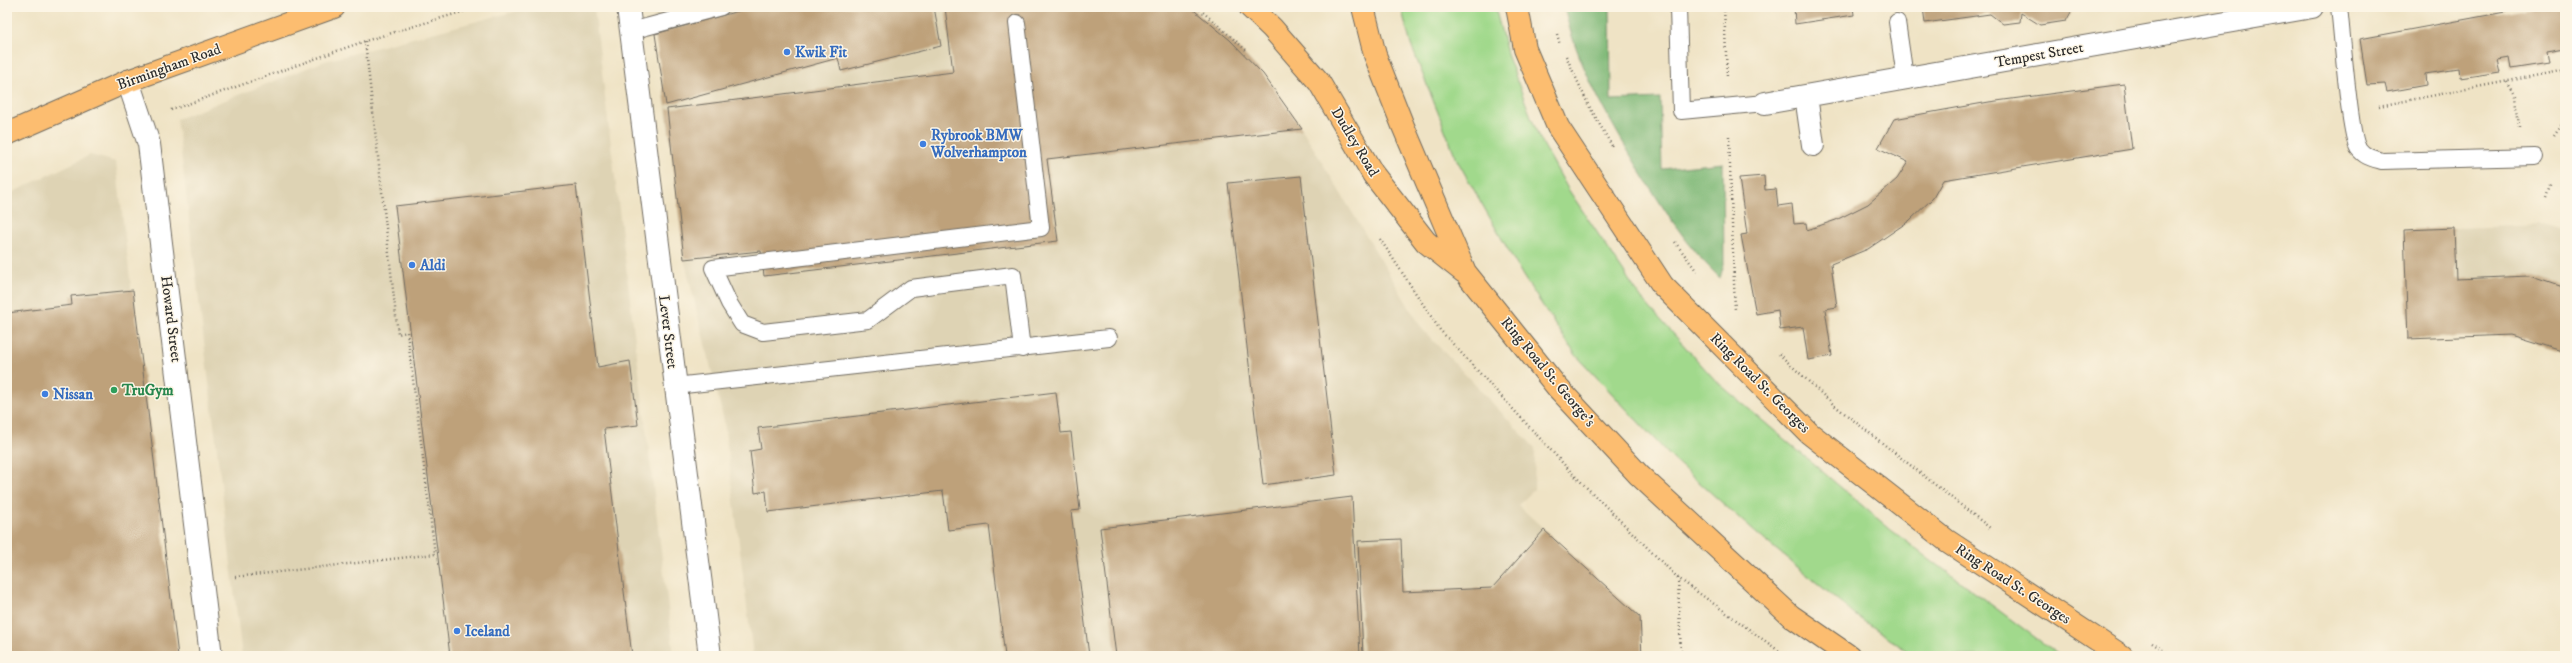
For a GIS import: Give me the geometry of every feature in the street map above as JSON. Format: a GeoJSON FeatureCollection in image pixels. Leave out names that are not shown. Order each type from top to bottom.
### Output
{"type":"FeatureCollection","features":[{"type":"Feature","properties":{"kind":"highway","name":"Birmingham Road"},"geometry":{"type":"LineString","coordinates":[[7,134],[128,81],[334,7]]}},
{"type":"Feature","properties":{"kind":"highway","name":"Dudley Road"},"geometry":{"type":"LineString","coordinates":[[1250,7],[1272,28],[1319,82],[1373,174],[1426,242],[1465,272]]}},
{"type":"Feature","properties":{"kind":"highway","name":"Ring Road St. George's"},"geometry":{"type":"LineString","coordinates":[[1363,7],[1375,55],[1400,119],[1465,272],[1557,387],[1639,475],[1791,616],[1849,656]]}},
{"type":"Feature","properties":{"kind":"highway","name":"Ring Road St. Georges"},"geometry":{"type":"LineString","coordinates":[[1516,7],[1525,49],[1558,127],[1663,286],[1809,433],[1946,540],[2122,656]]}},
{"type":"Feature","properties":{"kind":"street","name":"Lever Street"},"geometry":{"type":"LineString","coordinates":[[628,7],[710,656]]}},
{"type":"Feature","properties":{"kind":"street","name":"Tempest Street"},"geometry":{"type":"LineString","coordinates":[[1766,103],[1905,77],[2312,7]]}},
{"type":"Feature","properties":{"kind":"street","name":"Howard Street"},"geometry":{"type":"LineString","coordinates":[[128,81],[149,144],[212,656]]}},
{"type":"Feature","properties":{"kind":"street"},"geometry":{"type":"LineString","coordinates":[[1806,96],[1813,146]]}},
{"type":"Feature","properties":{"kind":"lane"},"geometry":{"type":"LineString","coordinates":[[631,31],[721,7]]}},
{"type":"Feature","properties":{"kind":"lane"},"geometry":{"type":"LineString","coordinates":[[1678,7],[1681,111],[1728,108],[1766,103]]}},
{"type":"Feature","properties":{"kind":"lane"},"geometry":{"type":"LineString","coordinates":[[2339,7],[2351,112],[2357,146],[2366,157],[2382,160],[2527,157]]}},
{"type":"Feature","properties":{"kind":"lane"},"geometry":{"type":"LineString","coordinates":[[1897,22],[1905,77]]}},
{"type":"Feature","properties":{"kind":"lane"},"geometry":{"type":"LineString","coordinates":[[1017,23],[1041,228],[713,268],[729,303],[742,324],[763,332],[868,320],[911,288],[1013,275],[1022,349]]}},
{"type":"Feature","properties":{"kind":"lane"},"geometry":{"type":"LineString","coordinates":[[675,386],[1022,349],[1109,338]]}},
{"type":"Feature","properties":{"kind":"path"},"geometry":{"type":"LineString","coordinates":[[142,120],[365,41],[478,7]]}},
{"type":"Feature","properties":{"kind":"path"},"geometry":{"type":"LineString","coordinates":[[1197,7],[1248,52]]}},
{"type":"Feature","properties":{"kind":"path"},"geometry":{"type":"LineString","coordinates":[[1724,7],[1735,314],[1730,309]]}},
{"type":"Feature","properties":{"kind":"path"},"geometry":{"type":"LineString","coordinates":[[1555,27],[1561,47]]}},
{"type":"Feature","properties":{"kind":"path"},"geometry":{"type":"LineString","coordinates":[[203,581],[435,554],[407,332],[398,334],[365,41]]}},
{"type":"Feature","properties":{"kind":"path"},"geometry":{"type":"LineString","coordinates":[[1564,54],[1588,104],[1614,150]]}},
{"type":"Feature","properties":{"kind":"path"},"geometry":{"type":"LineString","coordinates":[[2351,112],[2565,70]]}},
{"type":"Feature","properties":{"kind":"path"},"geometry":{"type":"LineString","coordinates":[[2507,82],[2516,96],[2519,107],[2527,157]]}},
{"type":"Feature","properties":{"kind":"path"},"geometry":{"type":"LineString","coordinates":[[1376,233],[1440,330],[1571,472],[1678,578],[1786,656]]}},
{"type":"Feature","properties":{"kind":"path"},"geometry":{"type":"LineString","coordinates":[[1673,240],[1702,278]]}},
{"type":"Feature","properties":{"kind":"path"},"geometry":{"type":"LineString","coordinates":[[1776,351],[1834,405],[1995,532]]}},
{"type":"Feature","properties":{"kind":"path"},"geometry":{"type":"LineString","coordinates":[[1678,578],[1681,656]]}},
{"type":"Feature","properties":{"kind":"path"},"geometry":{"type":"LineString","coordinates":[[2146,639],[2172,656]]}},
{"type":"Feature","properties":{"kind":"shaded area"},"geometry":{"type":"Polygon","coordinates":[[[532,7],[594,7],[674,656],[242,656],[177,119],[325,61],[532,7]]]}},
{"type":"Feature","properties":{"kind":"shaded area","name":"Rybrook BMW Wolverhampton"},"geometry":{"type":"Polygon","coordinates":[[[653,7],[1191,8],[1230,40],[1263,74],[1302,129],[1423,330],[1535,448],[1534,490],[1518,505],[1640,617],[1642,656],[753,656],[724,421],[684,259],[653,7]]]}},
{"type":"Feature","properties":{"kind":"shaded area"},"geometry":{"type":"Polygon","coordinates":[[[90,155],[116,162],[175,656],[7,656],[7,195],[90,155]]]}},
{"type":"Feature","properties":{"kind":"shaded area"},"geometry":{"type":"Polygon","coordinates":[[[2541,225],[2565,232],[2565,352],[2510,335],[2408,339],[2404,230],[2541,225]]]}},
{"type":"Feature","properties":{"kind":"green space"},"geometry":{"type":"Polygon","coordinates":[[[1401,7],[1495,7],[1508,57],[1538,135],[1568,189],[1641,298],[1716,381],[1891,530],[2060,656],[1914,656],[1856,615],[1756,533],[1672,458],[1575,354],[1523,276],[1457,160],[1411,45],[1401,7]]]}},
{"type":"Feature","properties":{"kind":"green space"},"geometry":{"type":"Polygon","coordinates":[[[1564,7],[1610,7],[1611,100],[1660,98],[1662,169],[1723,163],[1724,264],[1720,278],[1696,252],[1675,225],[1646,181],[1604,109],[1585,70],[1564,7]]]}},
{"type":"Feature","properties":{"kind":"building","name":"Kwik Fit"},"geometry":{"type":"Polygon","coordinates":[[[753,7],[934,7],[941,46],[841,71],[838,58],[666,105],[655,34],[753,7]]]}},
{"type":"Feature","properties":{"kind":"building","name":"Rybrook BMW Wolverhampton"},"geometry":{"type":"Polygon","coordinates":[[[945,7],[1190,7],[1230,40],[1263,74],[1302,129],[1047,159],[1058,241],[764,276],[761,251],[684,259],[667,109],[953,72],[945,7]]]}},
{"type":"Feature","properties":{"kind":"building"},"geometry":{"type":"Polygon","coordinates":[[[1794,7],[1853,7],[1854,15],[1795,24],[1794,7]]]}},
{"type":"Feature","properties":{"kind":"building"},"geometry":{"type":"Polygon","coordinates":[[[1923,7],[2074,7],[2066,21],[2040,25],[2021,13],[2020,22],[2003,24],[1990,14],[1925,23],[1923,7]]]}},
{"type":"Feature","properties":{"kind":"building"},"geometry":{"type":"Polygon","coordinates":[[[2082,7],[2102,7],[2102,8],[2086,10],[2082,7]]]}},
{"type":"Feature","properties":{"kind":"building"},"geometry":{"type":"Polygon","coordinates":[[[2532,7],[2565,7],[2565,49],[2547,52],[2549,63],[2511,69],[2509,58],[2497,60],[2500,72],[2460,78],[2459,69],[2425,74],[2426,85],[2387,92],[2385,84],[2367,85],[2360,39],[2532,7]]]}},
{"type":"Feature","properties":{"kind":"building"},"geometry":{"type":"Polygon","coordinates":[[[2124,84],[2132,149],[1943,180],[1933,198],[1909,221],[1868,249],[1831,264],[1837,307],[1825,309],[1832,356],[1808,360],[1803,327],[1780,330],[1778,310],[1756,314],[1741,235],[1747,234],[1739,178],[1764,176],[1765,190],[1776,189],[1778,206],[1792,204],[1794,224],[1806,223],[1807,230],[1836,220],[1868,204],[1897,179],[1908,162],[1878,148],[1894,119],[1989,102],[2124,84]]]}},
{"type":"Feature","properties":{"kind":"building"},"geometry":{"type":"Polygon","coordinates":[[[1301,176],[1336,475],[1263,485],[1228,183],[1301,176]]]}},
{"type":"Feature","properties":{"kind":"building"},"geometry":{"type":"Polygon","coordinates":[[[576,185],[598,367],[630,361],[638,425],[604,429],[632,656],[450,656],[395,206],[576,185]]]}},
{"type":"Feature","properties":{"kind":"building"},"geometry":{"type":"Polygon","coordinates":[[[2454,228],[2456,279],[2529,276],[2565,288],[2565,352],[2510,335],[2408,339],[2404,230],[2454,228]]]}},
{"type":"Feature","properties":{"kind":"building","name":"TruGym"},"geometry":{"type":"Polygon","coordinates":[[[133,290],[178,656],[7,656],[7,313],[72,305],[71,296],[133,290]]]}},
{"type":"Feature","properties":{"kind":"building"},"geometry":{"type":"Polygon","coordinates":[[[1056,392],[1061,433],[1071,432],[1080,510],[1071,511],[1089,656],[1005,656],[989,525],[948,530],[943,491],[768,512],[766,491],[755,493],[750,451],[761,449],[758,428],[1056,392]]]}},
{"type":"Feature","properties":{"kind":"building"},"geometry":{"type":"Polygon","coordinates":[[[1352,497],[1360,656],[1116,656],[1100,528],[1352,497]]]}},
{"type":"Feature","properties":{"kind":"building"},"geometry":{"type":"Polygon","coordinates":[[[1544,530],[1640,617],[1642,656],[1363,656],[1358,541],[1401,539],[1403,592],[1492,588],[1544,530]]]}},
{"type":"Feature","properties":{"kind":"place","name":"Kwik Fit"},"geometry":{"type":"Point","coordinates":[787,52]}},
{"type":"Feature","properties":{"kind":"place","name":"Rybrook BMW Wolverhampton"},"geometry":{"type":"Point","coordinates":[923,144]}},
{"type":"Feature","properties":{"kind":"place","name":"Aldi"},"geometry":{"type":"Point","coordinates":[412,265]}},
{"type":"Feature","properties":{"kind":"place","name":"TruGym"},"geometry":{"type":"Point","coordinates":[114,390]}},
{"type":"Feature","properties":{"kind":"place","name":"Nissan"},"geometry":{"type":"Point","coordinates":[45,394]}},
{"type":"Feature","properties":{"kind":"place","name":"Iceland"},"geometry":{"type":"Point","coordinates":[457,631]}}]}
